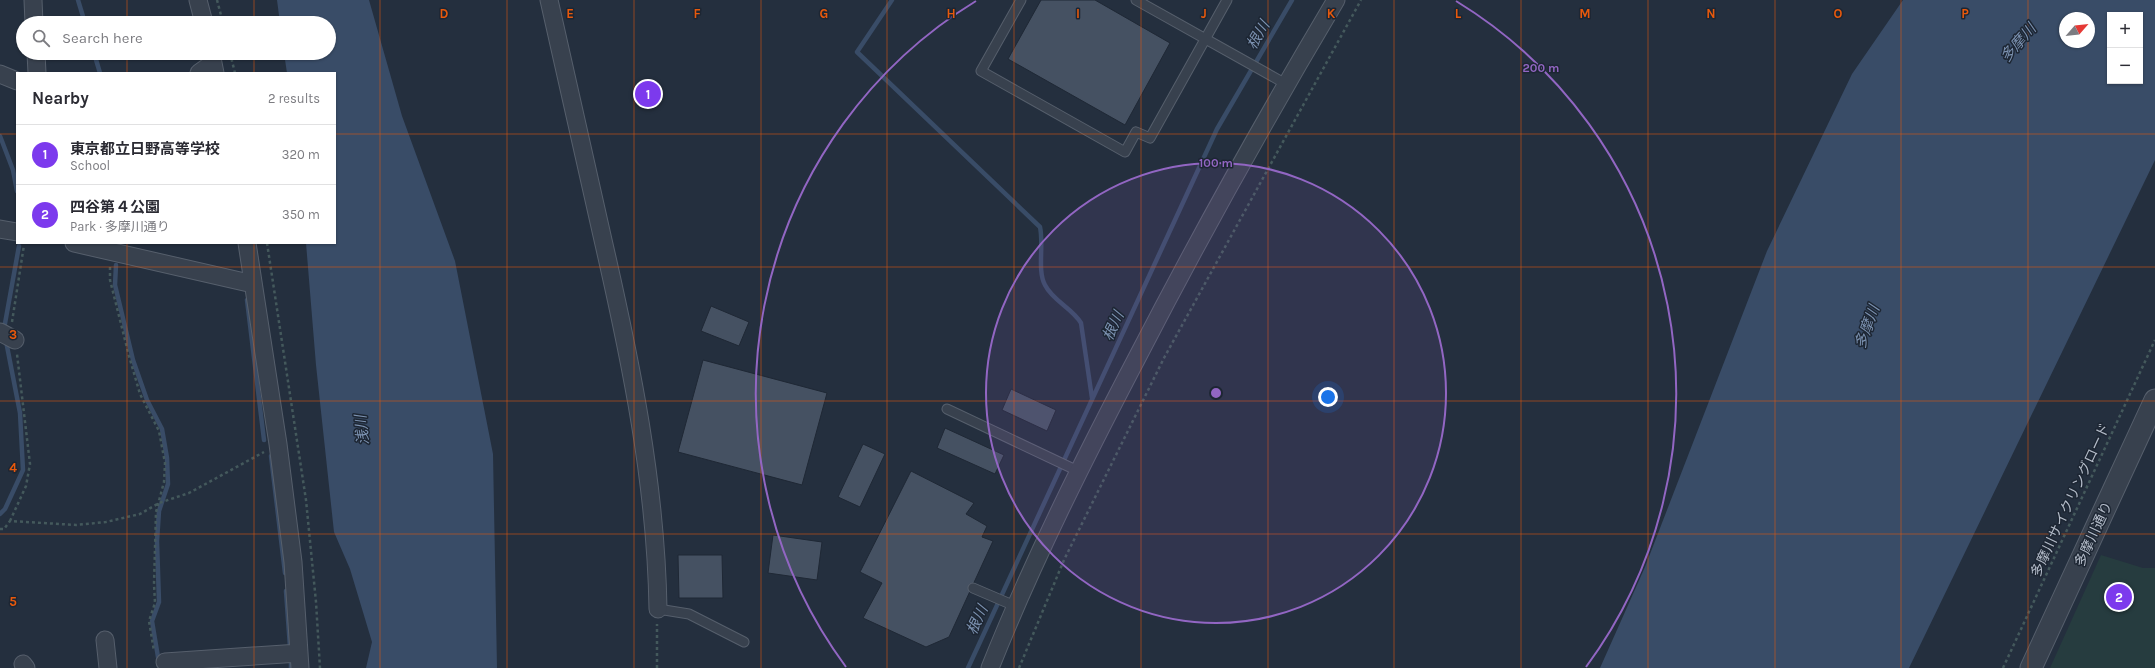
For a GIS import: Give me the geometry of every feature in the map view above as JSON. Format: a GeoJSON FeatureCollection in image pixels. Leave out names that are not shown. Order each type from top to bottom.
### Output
{"type":"FeatureCollection","features":[{"type":"Feature","properties":{"kind":"street"},"geometry":{"type":"LineString","coordinates":[[33,0],[34,16]]}},
{"type":"Feature","properties":{"kind":"street"},"geometry":{"type":"LineString","coordinates":[[198,0],[202,16]]}},
{"type":"Feature","properties":{"kind":"street"},"geometry":{"type":"LineString","coordinates":[[549,0],[634,381],[651,502],[657,564],[658,609]]}},
{"type":"Feature","properties":{"kind":"street"},"geometry":{"type":"LineString","coordinates":[[990,668],[1011,605],[1073,468],[1286,84],[1336,0]]}},
{"type":"Feature","properties":{"kind":"street"},"geometry":{"type":"LineString","coordinates":[[36,60],[37,72]]}},
{"type":"Feature","properties":{"kind":"street"},"geometry":{"type":"LineString","coordinates":[[200,72],[213,63]]}},
{"type":"Feature","properties":{"kind":"street"},"geometry":{"type":"LineString","coordinates":[[0,74],[16,81]]}},
{"type":"Feature","properties":{"kind":"street"},"geometry":{"type":"LineString","coordinates":[[0,229],[16,232]]}},
{"type":"Feature","properties":{"kind":"street"},"geometry":{"type":"LineString","coordinates":[[79,244],[111,250],[254,284]]}},
{"type":"Feature","properties":{"kind":"street"},"geometry":{"type":"LineString","coordinates":[[160,658],[299,661],[293,562],[278,444],[247,244]]}},
{"type":"Feature","properties":{"kind":"street"},"geometry":{"type":"LineString","coordinates":[[0,332],[15,340]]}},
{"type":"Feature","properties":{"kind":"street","name":"多摩川通り"},"geometry":{"type":"LineString","coordinates":[[2031,668],[2155,400]]}},
{"type":"Feature","properties":{"kind":"street"},"geometry":{"type":"LineString","coordinates":[[105,640],[108,668]]}},
{"type":"Feature","properties":{"kind":"lane"},"geometry":{"type":"LineString","coordinates":[[1021,0],[981,71],[1125,152],[1136,132],[1150,138],[1227,0]]}},
{"type":"Feature","properties":{"kind":"lane"},"geometry":{"type":"LineString","coordinates":[[1136,0],[1286,84]]}},
{"type":"Feature","properties":{"kind":"lane"},"geometry":{"type":"LineString","coordinates":[[947,409],[1073,468]]}},
{"type":"Feature","properties":{"kind":"lane"},"geometry":{"type":"LineString","coordinates":[[973,588],[1011,605]]}},
{"type":"Feature","properties":{"kind":"lane"},"geometry":{"type":"LineString","coordinates":[[658,609],[690,614],[744,642]]}},
{"type":"Feature","properties":{"kind":"path"},"geometry":{"type":"LineString","coordinates":[[218,0],[221,16]]}},
{"type":"Feature","properties":{"kind":"path"},"geometry":{"type":"LineString","coordinates":[[1019,668],[1064,560],[1164,358],[1361,0]]}},
{"type":"Feature","properties":{"kind":"path"},"geometry":{"type":"LineString","coordinates":[[232,60],[235,72]]}},
{"type":"Feature","properties":{"kind":"path"},"geometry":{"type":"LineString","coordinates":[[0,529],[4,529],[10,521],[26,486],[30,464],[26,412],[12,327],[24,244]]}},
{"type":"Feature","properties":{"kind":"path"},"geometry":{"type":"LineString","coordinates":[[267,244],[306,500],[316,602],[320,668]]}},
{"type":"Feature","properties":{"kind":"path"},"geometry":{"type":"LineString","coordinates":[[111,250],[110,280],[128,356],[140,394],[160,438],[164,463],[164,482],[160,503],[156,512],[154,584],[155,603],[149,621],[160,658]]}},
{"type":"Feature","properties":{"kind":"path","name":"多摩川サイクリングロード"},"geometry":{"type":"LineString","coordinates":[[2003,668],[2155,340]]}},
{"type":"Feature","properties":{"kind":"path"},"geometry":{"type":"LineString","coordinates":[[10,521],[76,526],[106,522],[140,514],[160,503],[189,493],[278,444]]}},
{"type":"Feature","properties":{"kind":"path"},"geometry":{"type":"LineString","coordinates":[[657,668],[658,609]]}},
{"type":"Feature","properties":{"kind":"green space"},"geometry":{"type":"Polygon","coordinates":[[[2101,555],[2143,568],[2155,568],[2155,668],[2050,668],[2101,555]]]}},
{"type":"Feature","properties":{"kind":"water","name":"浅川"},"geometry":{"type":"Polygon","coordinates":[[[277,0],[369,0],[402,116],[455,261],[493,454],[497,668],[366,668],[372,642],[350,569],[334,532],[316,365],[306,244],[336,244],[336,72],[287,72],[285,60],[336,60],[336,16],[279,16],[277,0]]]}},
{"type":"Feature","properties":{"kind":"water","name":"多摩川"},"geometry":{"type":"Polygon","coordinates":[[[1903,0],[2155,0],[2155,160],[1909,668],[1600,668],[1645,567],[1767,251],[1852,74],[1903,0]]]}},
{"type":"Feature","properties":{"kind":"building"},"geometry":{"type":"Polygon","coordinates":[[[1041,0],[1095,0],[1170,43],[1125,125],[1008,59],[1041,0]]]}},
{"type":"Feature","properties":{"kind":"building"},"geometry":{"type":"Polygon","coordinates":[[[711,306],[749,322],[739,346],[701,331],[711,306]]]}},
{"type":"Feature","properties":{"kind":"building"},"geometry":{"type":"Polygon","coordinates":[[[703,360],[827,393],[802,485],[678,452],[703,360]]]}},
{"type":"Feature","properties":{"kind":"building"},"geometry":{"type":"Polygon","coordinates":[[[1011,389],[1056,410],[1047,431],[1002,410],[1011,389]]]}},
{"type":"Feature","properties":{"kind":"building"},"geometry":{"type":"Polygon","coordinates":[[[945,428],[1004,455],[995,474],[937,448],[945,428]]]}},
{"type":"Feature","properties":{"kind":"building"},"geometry":{"type":"Polygon","coordinates":[[[863,444],[885,454],[860,507],[838,497],[863,444]]]}},
{"type":"Feature","properties":{"kind":"building"},"geometry":{"type":"Polygon","coordinates":[[[911,471],[974,503],[966,514],[987,526],[982,537],[993,541],[949,637],[926,647],[863,618],[882,583],[860,572],[911,471]]]}},
{"type":"Feature","properties":{"kind":"building"},"geometry":{"type":"Polygon","coordinates":[[[773,535],[822,542],[817,580],[768,573],[773,535]]]}},
{"type":"Feature","properties":{"kind":"building"},"geometry":{"type":"Polygon","coordinates":[[[678,555],[722,555],[723,598],[679,598],[678,555]]]}},
{"type":"Feature","properties":{"kind":"waterway"},"geometry":{"type":"LineString","coordinates":[[78,0],[83,16]]}},
{"type":"Feature","properties":{"kind":"waterway"},"geometry":{"type":"LineString","coordinates":[[892,0],[857,52],[1040,227],[1041,272],[1043,279],[1048,291],[1073,313],[1081,323],[1092,398]]}},
{"type":"Feature","properties":{"kind":"waterway","name":"根川"},"geometry":{"type":"LineString","coordinates":[[968,668],[1217,129],[1292,0]]}},
{"type":"Feature","properties":{"kind":"waterway"},"geometry":{"type":"LineString","coordinates":[[96,60],[100,72]]}},
{"type":"Feature","properties":{"kind":"waterway"},"geometry":{"type":"LineString","coordinates":[[0,136],[13,170],[16,186]]}},
{"type":"Feature","properties":{"kind":"waterway"},"geometry":{"type":"LineString","coordinates":[[4,329],[19,246]]}},
{"type":"Feature","properties":{"kind":"waterway"},"geometry":{"type":"LineString","coordinates":[[116,265],[115,285],[133,360],[147,400],[162,429],[167,458],[168,484],[159,511],[157,541],[159,602],[152,621],[159,663]]}},
{"type":"Feature","properties":{"kind":"waterway"},"geometry":{"type":"LineString","coordinates":[[247,300],[264,440]]}},
{"type":"Feature","properties":{"kind":"waterway"},"geometry":{"type":"LineString","coordinates":[[0,514],[5,509],[23,470],[20,413],[6,341]]}},
{"type":"Feature","properties":{"kind":"waterway"},"geometry":{"type":"LineString","coordinates":[[271,456],[285,573]]}},
{"type":"Feature","properties":{"kind":"waterway"},"geometry":{"type":"LineString","coordinates":[[286,591],[290,647]]}},
{"type":"Feature","properties":{"kind":"waterway"},"geometry":{"type":"LineString","coordinates":[[291,660],[291,668]]}},
{"type":"Feature","properties":{"kind":"place","name":"東京都立日野高等学校"},"geometry":{"type":"Point","coordinates":[648,94]}},
{"type":"Feature","properties":{"kind":"place","name":"四谷第４公園"},"geometry":{"type":"Point","coordinates":[2119,597]}}]}
